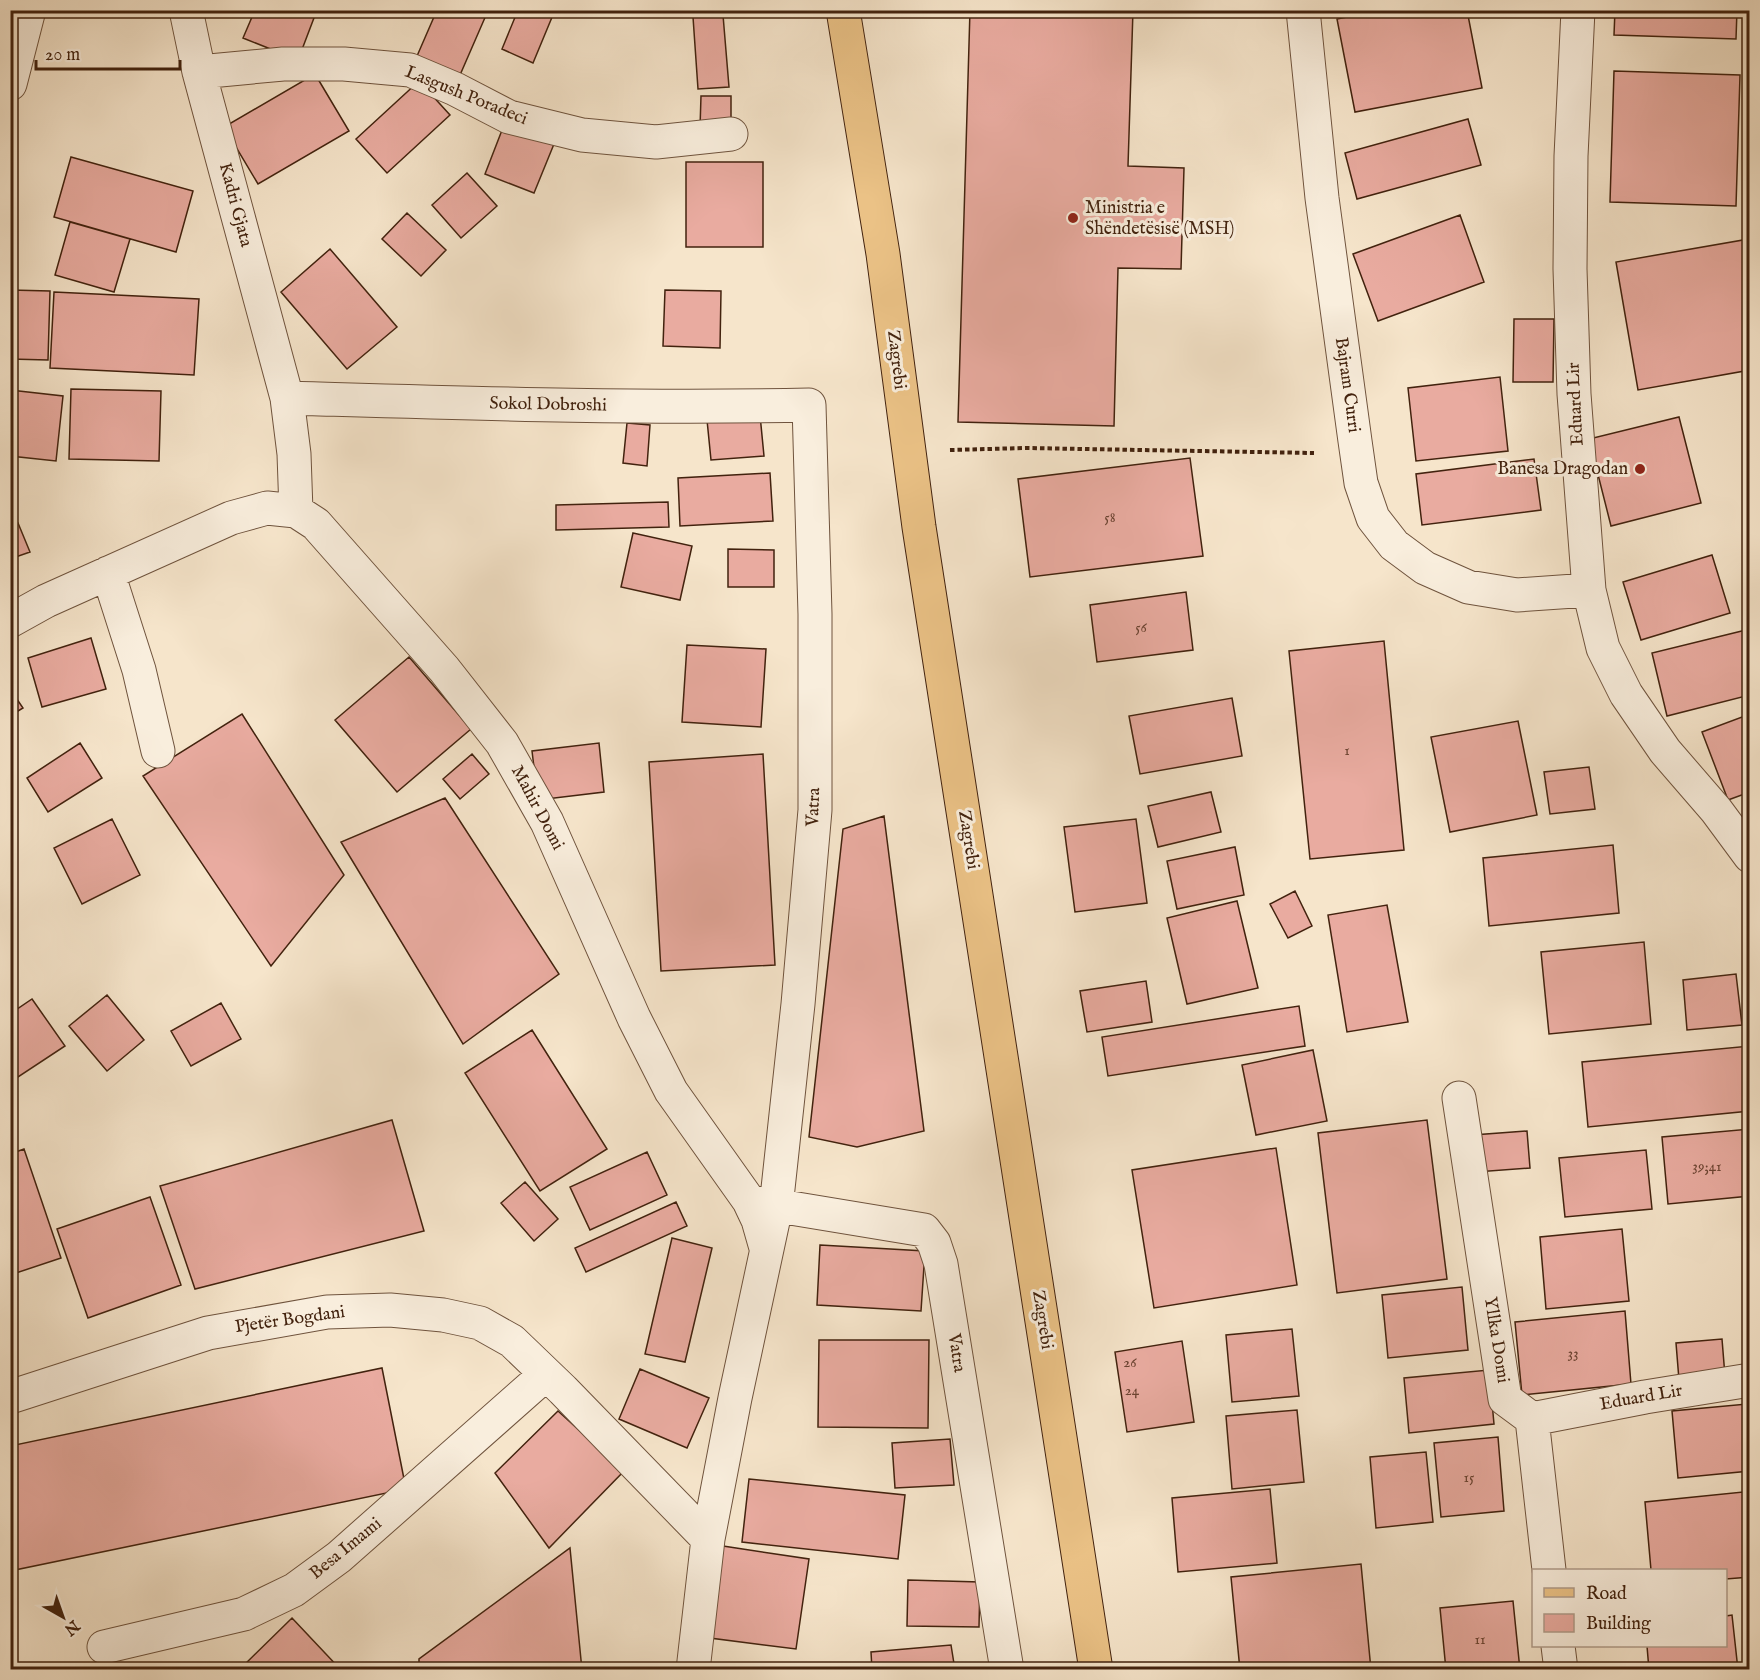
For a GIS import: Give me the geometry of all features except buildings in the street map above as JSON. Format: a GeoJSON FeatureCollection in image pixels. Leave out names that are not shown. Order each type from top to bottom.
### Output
{"type":"FeatureCollection","features":[{"type":"Feature","properties":{"kind":"main road","name":"Zagrebi"},"geometry":{"type":"LineString","coordinates":[[843,10],[882,254],[922,550],[1096,1670]]}},
{"type":"Feature","properties":{"kind":"street"},"geometry":{"type":"LineString","coordinates":[[10,84],[29,10]]}},
{"type":"Feature","properties":{"kind":"street","name":"Kadri Gjata"},"geometry":{"type":"LineString","coordinates":[[186,10],[199,72],[287,398]]}},
{"type":"Feature","properties":{"kind":"street","name":"Bajram Curri"},"geometry":{"type":"LineString","coordinates":[[1303,10],[1322,198],[1357,454],[1361,483],[1373,518],[1394,545],[1425,568],[1468,587],[1517,595],[1589,590]]}},
{"type":"Feature","properties":{"kind":"street","name":"Eduard Lir"},"geometry":{"type":"LineString","coordinates":[[1578,10],[1571,156],[1570,269],[1574,394],[1589,590],[1603,648],[1626,694],[1665,751],[1716,810],[1749,856]]}},
{"type":"Feature","properties":{"kind":"street","name":"Lasgush Poradeci"},"geometry":{"type":"LineString","coordinates":[[199,72],[293,64],[345,64],[410,70],[455,89],[509,117],[582,135],[656,142],[731,134]]}},
{"type":"Feature","properties":{"kind":"street"},"geometry":{"type":"LineString","coordinates":[[10,621],[46,601],[231,518],[267,508],[296,511],[294,454],[287,398]]}},
{"type":"Feature","properties":{"kind":"street","name":"Sokol Dobroshi"},"geometry":{"type":"LineString","coordinates":[[287,398],[588,406],[809,405]]}},
{"type":"Feature","properties":{"kind":"street","name":"Vatra"},"geometry":{"type":"LineString","coordinates":[[809,405],[815,614],[815,810],[798,1004],[762,1204],[924,1230],[934,1243],[941,1264],[1007,1670]]}},
{"type":"Feature","properties":{"kind":"street","name":"Mahir Domi"},"geometry":{"type":"LineString","coordinates":[[296,511],[316,524],[444,669],[502,743],[547,822],[634,1018],[670,1091],[762,1204],[758,1220],[766,1248],[708,1539]]}},
{"type":"Feature","properties":{"kind":"street"},"geometry":{"type":"LineString","coordinates":[[108,573],[139,670],[158,751]]}},
{"type":"Feature","properties":{"kind":"street","name":"Yllka Domi"},"geometry":{"type":"LineString","coordinates":[[1458,1098],[1505,1399],[1532,1419]]}},
{"type":"Feature","properties":{"kind":"street","name":"Pjetër Bogdani"},"geometry":{"type":"LineString","coordinates":[[10,1397],[208,1333],[327,1312],[390,1310],[443,1315],[480,1323],[512,1341],[708,1539]]}},
{"type":"Feature","properties":{"kind":"street","name":"Besa Imami"},"geometry":{"type":"LineString","coordinates":[[104,1647],[244,1614],[294,1590],[339,1557],[546,1374]]}},
{"type":"Feature","properties":{"kind":"street","name":"Eduard Lir"},"geometry":{"type":"LineString","coordinates":[[1532,1419],[1645,1396],[1749,1380]]}},
{"type":"Feature","properties":{"kind":"street"},"geometry":{"type":"LineString","coordinates":[[1532,1419],[1549,1569]]}},
{"type":"Feature","properties":{"kind":"street"},"geometry":{"type":"LineString","coordinates":[[693,1670],[708,1539]]}},
{"type":"Feature","properties":{"kind":"street"},"geometry":{"type":"LineString","coordinates":[[1558,1647],[1561,1670]]}},
{"type":"Feature","properties":{"kind":"path"},"geometry":{"type":"LineString","coordinates":[[909,451],[1026,448],[1357,454]]}},
{"type":"Feature","properties":{"kind":"place","name":"Ministria e Shëndetësisë (MSH)"},"geometry":{"type":"Point","coordinates":[1073,218]}},
{"type":"Feature","properties":{"kind":"place","name":"Banesa Dragodan"},"geometry":{"type":"Point","coordinates":[1640,469]}}]}
